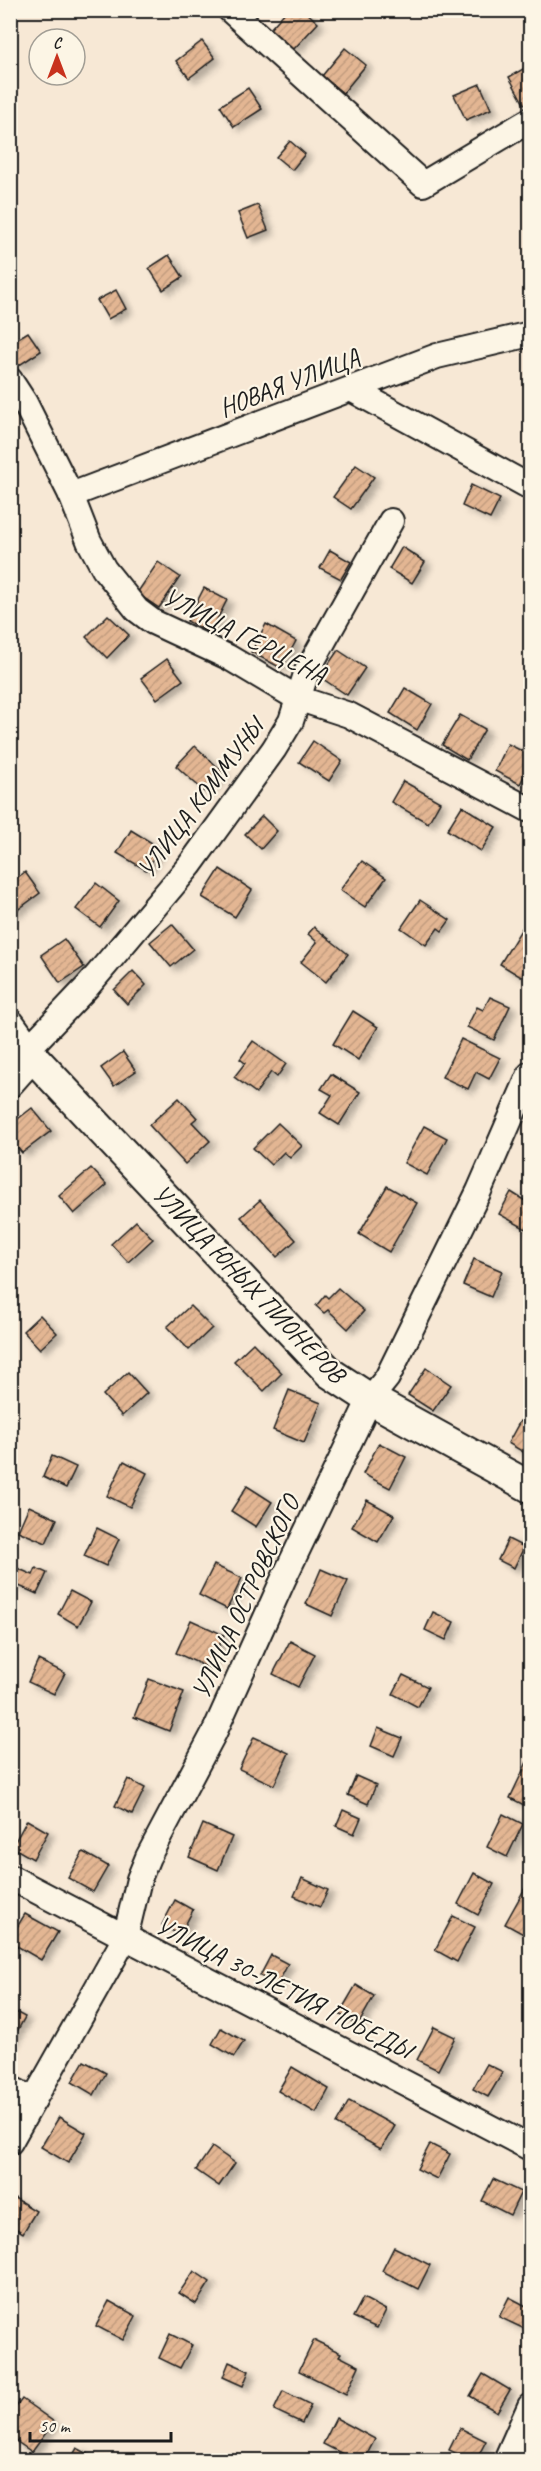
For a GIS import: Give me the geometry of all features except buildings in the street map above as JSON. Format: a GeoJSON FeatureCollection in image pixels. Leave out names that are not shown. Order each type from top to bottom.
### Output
{"type":"FeatureCollection","features":[{"type":"Feature","properties":{"kind":"main road","name":"УЛИЦА ЮНЫХ ПИОНЕРОВ"},"geometry":{"type":"LineString","coordinates":[[24,1044],[330,1373],[370,1399],[531,1487]]}},
{"type":"Feature","properties":{"kind":"street"},"geometry":{"type":"LineString","coordinates":[[230,10],[423,184],[531,120]]}},
{"type":"Feature","properties":{"kind":"street","name":"НОВАЯ УЛИЦА"},"geometry":{"type":"LineString","coordinates":[[71,495],[437,356],[531,334]]}},
{"type":"Feature","properties":{"kind":"street","name":"УЛИЦА ГЕРЦЕНА"},"geometry":{"type":"LineString","coordinates":[[10,380],[25,404],[71,495],[89,541],[104,569],[137,610],[161,627],[259,674],[297,698],[349,715],[368,724],[531,810]]}},
{"type":"Feature","properties":{"kind":"street"},"geometry":{"type":"LineString","coordinates":[[351,389],[531,487]]}},
{"type":"Feature","properties":{"kind":"street","name":"УЛИЦА КОММУНЫ"},"geometry":{"type":"LineString","coordinates":[[10,1086],[24,1044],[87,987],[190,865],[286,732],[307,671],[391,521]]}},
{"type":"Feature","properties":{"kind":"street","name":"УЛИЦА ОСТРОВСКОГО"},"geometry":{"type":"LineString","coordinates":[[10,2142],[126,1938],[139,1879],[148,1857],[214,1733],[283,1580],[370,1399],[387,1378],[479,1191],[531,1074]]}},
{"type":"Feature","properties":{"kind":"street","name":"УЛИЦА 30-ЛЕТИЯ ПОБЕДЫ"},"geometry":{"type":"LineString","coordinates":[[10,1877],[531,2148]]}},
{"type":"Feature","properties":{"kind":"street"},"geometry":{"type":"LineString","coordinates":[[10,2088],[34,2100]]}},
{"type":"Feature","properties":{"kind":"street"},"geometry":{"type":"LineString","coordinates":[[506,2460],[531,2406]]}}]}
